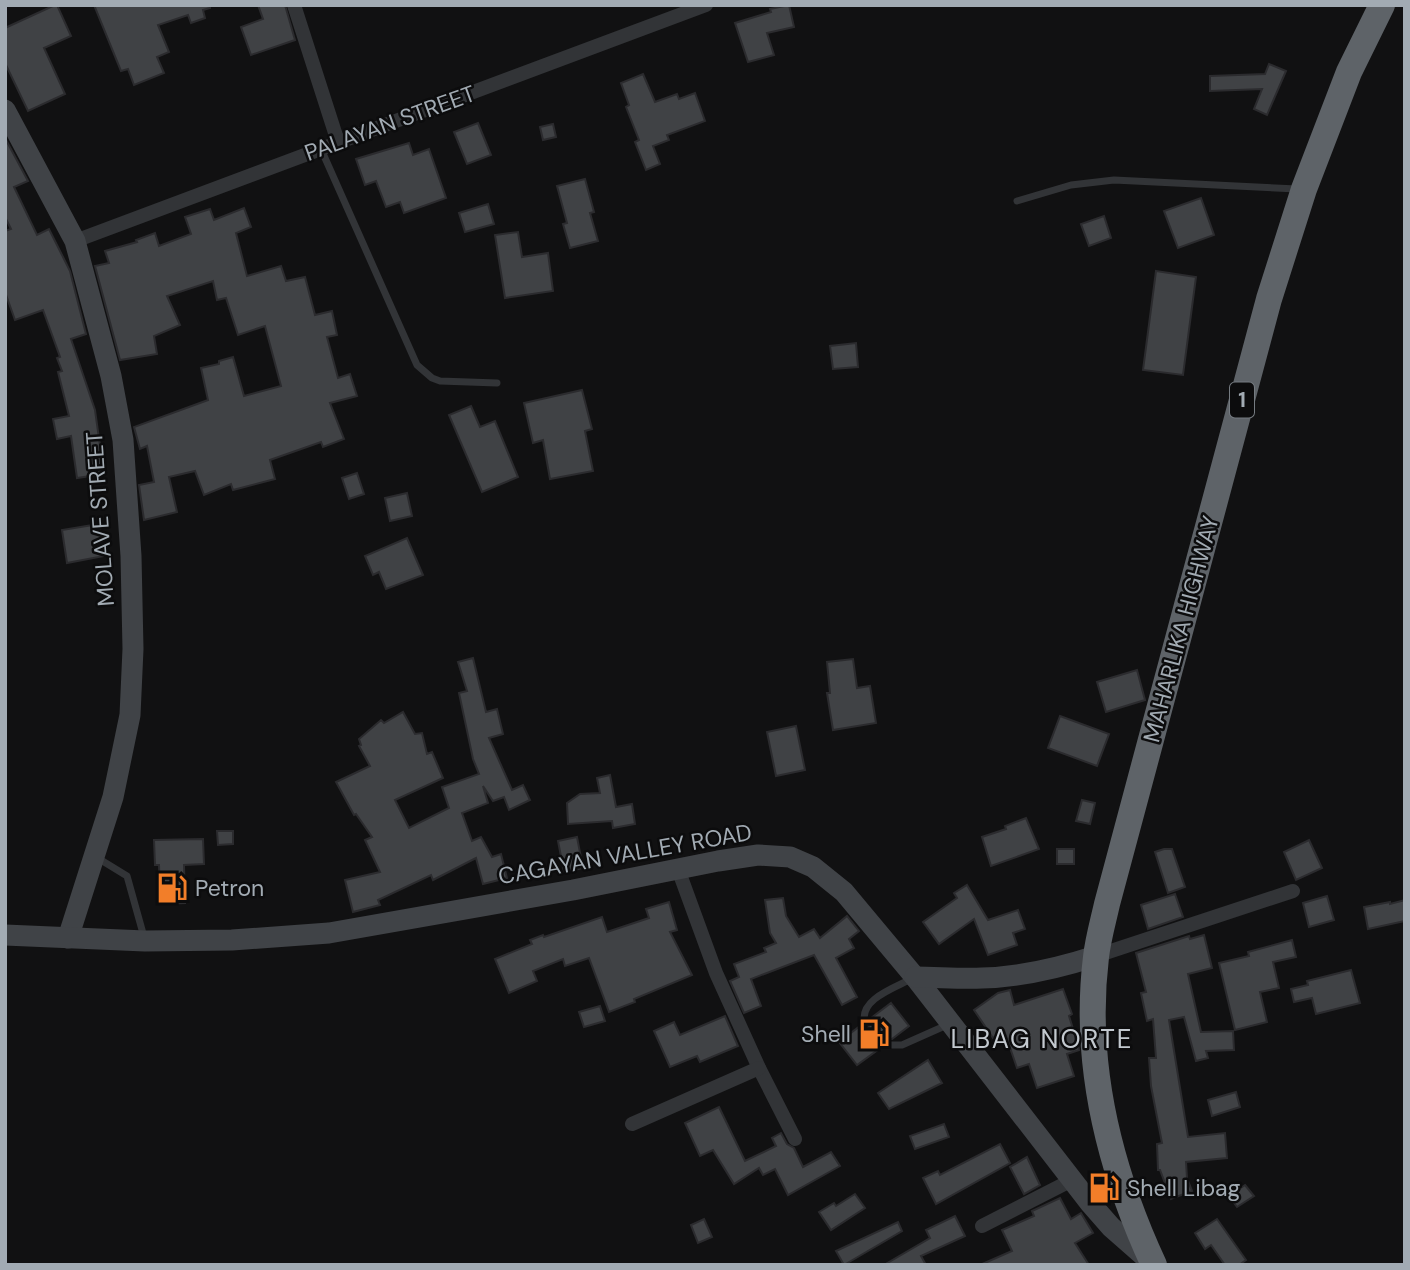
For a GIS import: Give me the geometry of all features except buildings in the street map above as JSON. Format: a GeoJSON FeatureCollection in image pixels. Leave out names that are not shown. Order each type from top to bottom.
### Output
{"type":"FeatureCollection","features":[{"type":"Feature","properties":{"kind":"highway","name":"MAHARLIKA HIGHWAY"},"geometry":{"type":"LineString","coordinates":[[1154,1264],[1128,1207],[1102,1119],[1093,1005],[1096,956],[1107,904],[1265,313],[1304,189],[1349,72],[1382,5]]}},
{"type":"Feature","properties":{"kind":"main road","name":"MOLAVE STREET"},"geometry":{"type":"LineString","coordinates":[[5,110],[75,241],[111,376],[123,440],[131,555],[133,649],[130,715],[113,797],[68,938]]}},
{"type":"Feature","properties":{"kind":"main road","name":"CAGAYAN VALLEY ROAD"},"geometry":{"type":"LineString","coordinates":[[5,935],[145,941],[232,940],[330,933],[758,855],[790,857],[813,867],[844,892],[915,977],[1111,1227],[1154,1264]]}},
{"type":"Feature","properties":{"kind":"main road"},"geometry":{"type":"LineString","coordinates":[[915,977],[981,978],[1012,975],[1068,965],[1096,956]]}},
{"type":"Feature","properties":{"kind":"street"},"geometry":{"type":"LineString","coordinates":[[294,5],[338,142]]}},
{"type":"Feature","properties":{"kind":"street","name":"PALAYAN STREET"},"geometry":{"type":"LineString","coordinates":[[75,241],[706,5]]}},
{"type":"Feature","properties":{"kind":"street"},"geometry":{"type":"LineString","coordinates":[[678,869],[716,973],[794,1139]]}},
{"type":"Feature","properties":{"kind":"street"},"geometry":{"type":"LineString","coordinates":[[1096,956],[1293,891]]}},
{"type":"Feature","properties":{"kind":"street"},"geometry":{"type":"LineString","coordinates":[[632,1124],[759,1068]]}},
{"type":"Feature","properties":{"kind":"street"},"geometry":{"type":"LineString","coordinates":[[982,1226],[1072,1180]]}},
{"type":"Feature","properties":{"kind":"lane"},"geometry":{"type":"LineString","coordinates":[[321,148],[417,365],[432,378],[440,381],[497,383]]}},
{"type":"Feature","properties":{"kind":"lane"},"geometry":{"type":"LineString","coordinates":[[1017,201],[1071,184],[1114,180],[1304,189]]}},
{"type":"Feature","properties":{"kind":"lane"},"geometry":{"type":"LineString","coordinates":[[93,856],[127,876],[145,941]]}},
{"type":"Feature","properties":{"kind":"lane"},"geometry":{"type":"LineString","coordinates":[[865,1023],[864,1009],[870,1002],[915,977]]}},
{"type":"Feature","properties":{"kind":"lane"},"geometry":{"type":"LineString","coordinates":[[884,1045],[902,1045],[951,1023]]}},
{"type":"Feature","properties":{"kind":"place","name":"Petron"},"geometry":{"type":"Point","coordinates":[172,888]}},
{"type":"Feature","properties":{"kind":"place","name":"Shell"},"geometry":{"type":"Point","coordinates":[874,1034]}},
{"type":"Feature","properties":{"kind":"place","name":"Shell Libag"},"geometry":{"type":"Point","coordinates":[1104,1188]}},
{"type":"Feature","properties":{"kind":"district","name":"LIBAG NORTE"},"geometry":{"type":"Point","coordinates":[1042,1039]}}]}
